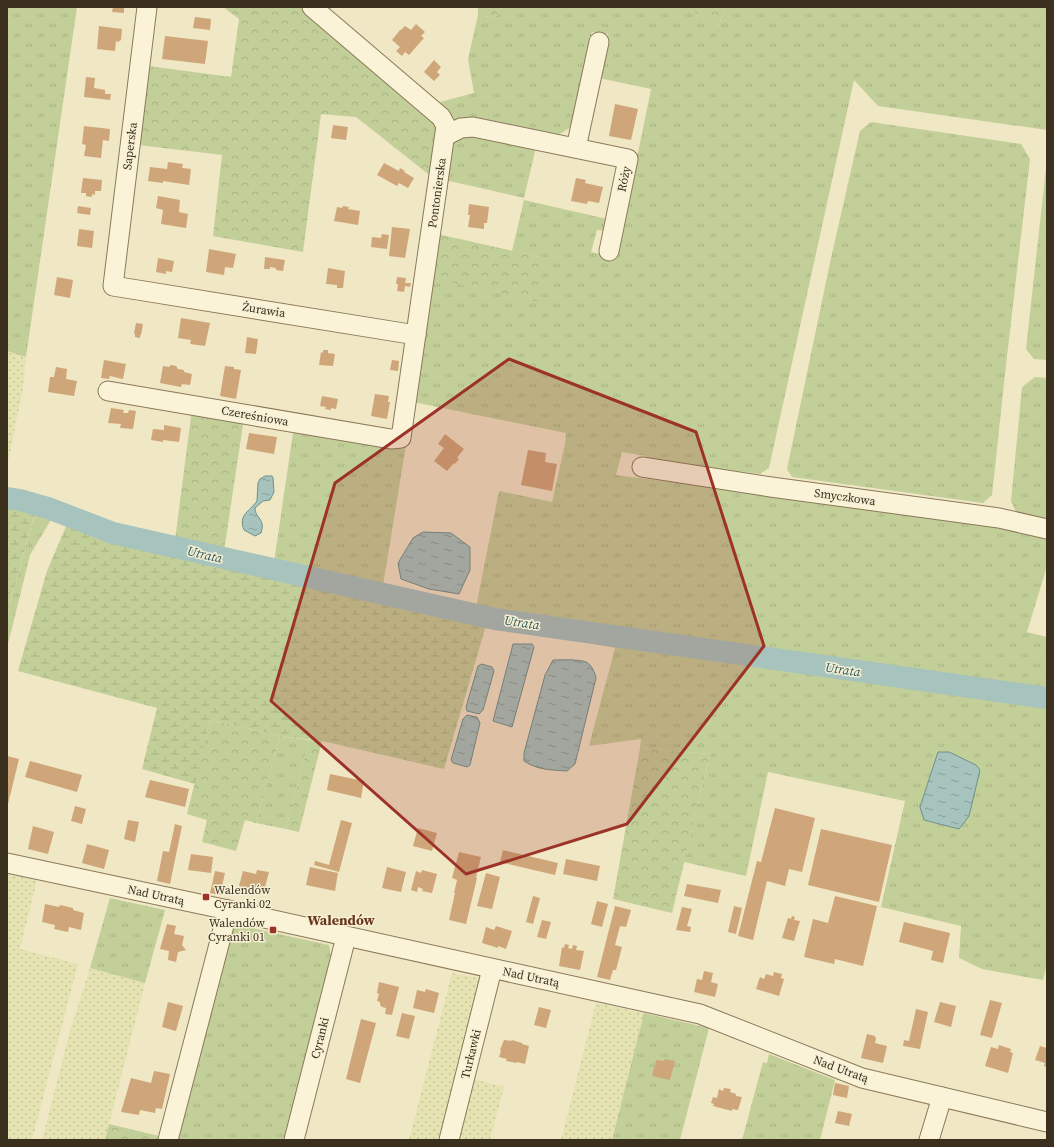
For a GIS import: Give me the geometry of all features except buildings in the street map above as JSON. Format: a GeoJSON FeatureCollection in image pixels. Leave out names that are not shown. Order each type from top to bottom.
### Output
{"type":"FeatureCollection","features":[{"type":"Feature","properties":{"kind":"street","name":"Saperska"},"geometry":{"type":"LineString","coordinates":[[113,286],[147,7]]}},
{"type":"Feature","properties":{"kind":"street","name":"Pontonierska"},"geometry":{"type":"LineString","coordinates":[[312,7],[441,117],[446,126],[401,438]]}},
{"type":"Feature","properties":{"kind":"street"},"geometry":{"type":"LineString","coordinates":[[576,148],[599,42]]}},
{"type":"Feature","properties":{"kind":"street","name":"Róży"},"geometry":{"type":"LineString","coordinates":[[445,136],[460,128],[473,127],[628,159],[609,251]]}},
{"type":"Feature","properties":{"kind":"street","name":"Żurawia"},"geometry":{"type":"LineString","coordinates":[[113,286],[416,335]]}},
{"type":"Feature","properties":{"kind":"street","name":"Czereśniowa"},"geometry":{"type":"LineString","coordinates":[[108,391],[391,439],[401,438]]}},
{"type":"Feature","properties":{"kind":"street","name":"Smyczkowa"},"geometry":{"type":"LineString","coordinates":[[642,467],[771,487],[999,518],[1047,529]]}},
{"type":"Feature","properties":{"kind":"street","name":"Nad Utratą"},"geometry":{"type":"LineString","coordinates":[[7,863],[700,1014],[862,1078],[1047,1122]]}},
{"type":"Feature","properties":{"kind":"street"},"geometry":{"type":"LineString","coordinates":[[168,1140],[228,910]]}},
{"type":"Feature","properties":{"kind":"street","name":"Cyranki"},"geometry":{"type":"LineString","coordinates":[[294,1140],[346,937]]}},
{"type":"Feature","properties":{"kind":"street","name":"Turkawki"},"geometry":{"type":"LineString","coordinates":[[449,1140],[492,969]]}},
{"type":"Feature","properties":{"kind":"street"},"geometry":{"type":"LineString","coordinates":[[929,1140],[942,1097]]}},
{"type":"Feature","properties":{"kind":"highlighted area"},"geometry":{"type":"Polygon","coordinates":[[[509,359],[696,432],[764,646],[627,824],[466,874],[271,701],[335,483],[509,359]]]}},
{"type":"Feature","properties":{"kind":"shaded area"},"geometry":{"type":"Polygon","coordinates":[[[7,351],[26,357],[23,388],[7,468],[7,351]]]}},
{"type":"Feature","properties":{"kind":"shaded area"},"geometry":{"type":"Polygon","coordinates":[[[7,874],[37,880],[20,949],[78,964],[32,1140],[7,1140],[7,874]]]}},
{"type":"Feature","properties":{"kind":"shaded area"},"geometry":{"type":"Polygon","coordinates":[[[90,968],[145,983],[105,1140],[42,1140],[70,1031],[90,968]]]}},
{"type":"Feature","properties":{"kind":"shaded area"},"geometry":{"type":"Polygon","coordinates":[[[452,973],[483,979],[442,1140],[409,1140],[452,973]]]}},
{"type":"Feature","properties":{"kind":"shaded area"},"geometry":{"type":"Polygon","coordinates":[[[596,1003],[644,1013],[612,1140],[561,1140],[596,1003]]]}},
{"type":"Feature","properties":{"kind":"shaded area"},"geometry":{"type":"Polygon","coordinates":[[[473,1079],[504,1087],[490,1140],[457,1140],[473,1079]]]}},
{"type":"Feature","properties":{"kind":"green space"},"geometry":{"type":"Polygon","coordinates":[[[7,7],[77,7],[26,357],[7,351],[7,7]]]}},
{"type":"Feature","properties":{"kind":"green space"},"geometry":{"type":"Polygon","coordinates":[[[223,7],[304,7],[440,125],[432,177],[356,117],[321,114],[303,252],[213,236],[222,155],[139,145],[148,66],[231,77],[239,19],[223,7]]]}},
{"type":"Feature","properties":{"kind":"green space"},"geometry":{"type":"Polygon","coordinates":[[[478,7],[502,7],[495,18],[478,15],[478,7]]]}},
{"type":"Feature","properties":{"kind":"green space"},"geometry":{"type":"Polygon","coordinates":[[[502,7],[688,7],[719,26],[724,7],[1047,7],[1047,130],[878,106],[854,80],[769,468],[760,474],[649,460],[646,456],[622,452],[616,475],[946,516],[1047,537],[1047,566],[1027,632],[1047,637],[1047,964],[1043,980],[982,969],[959,958],[961,926],[881,907],[905,801],[768,772],[746,876],[684,862],[710,754],[640,748],[641,739],[589,746],[615,648],[275,576],[98,534],[52,518],[30,555],[7,648],[7,614],[35,513],[7,503],[7,492],[12,492],[71,513],[125,529],[274,562],[294,426],[406,445],[383,586],[476,607],[499,491],[552,502],[565,444],[566,433],[413,402],[431,278],[545,258],[512,251],[524,200],[607,219],[605,231],[597,230],[591,252],[614,257],[651,89],[599,78],[608,34],[592,32],[574,125],[557,136],[478,121],[452,119],[440,102],[474,93],[468,59],[478,15],[495,18],[502,7]]]}},
{"type":"Feature","properties":{"kind":"green space"},"geometry":{"type":"Polygon","coordinates":[[[724,7],[719,26],[688,8],[724,7]]]}},
{"type":"Feature","properties":{"kind":"green space"},"geometry":{"type":"Polygon","coordinates":[[[871,122],[1021,144],[1030,159],[992,495],[983,503],[792,477],[787,469],[831,258],[860,131],[871,122]]]}},
{"type":"Feature","properties":{"kind":"green space"},"geometry":{"type":"Polygon","coordinates":[[[464,132],[536,147],[524,198],[445,180],[450,144],[464,132]]]}},
{"type":"Feature","properties":{"kind":"green space"},"geometry":{"type":"Polygon","coordinates":[[[1047,159],[1047,360],[1034,359],[1026,349],[1047,159]]]}},
{"type":"Feature","properties":{"kind":"green space"},"geometry":{"type":"Polygon","coordinates":[[[437,234],[545,258],[537,302],[431,278],[437,234]]]}},
{"type":"Feature","properties":{"kind":"green space"},"geometry":{"type":"Polygon","coordinates":[[[1035,377],[1047,378],[1047,519],[1016,512],[1011,501],[1022,387],[1035,377]]]}},
{"type":"Feature","properties":{"kind":"green space"},"geometry":{"type":"Polygon","coordinates":[[[192,409],[244,418],[224,551],[175,540],[192,409]]]}},
{"type":"Feature","properties":{"kind":"green space"},"geometry":{"type":"Polygon","coordinates":[[[7,503],[35,512],[7,614],[7,503]]]}},
{"type":"Feature","properties":{"kind":"green space"},"geometry":{"type":"Polygon","coordinates":[[[67,524],[98,534],[275,576],[487,622],[444,769],[322,741],[280,736],[210,720],[195,784],[142,769],[157,708],[18,671],[47,571],[67,524]]]}},
{"type":"Feature","properties":{"kind":"green space"},"geometry":{"type":"Polygon","coordinates":[[[210,720],[280,736],[256,823],[245,820],[236,851],[202,842],[207,820],[187,814],[210,720]]]}},
{"type":"Feature","properties":{"kind":"green space"},"geometry":{"type":"Polygon","coordinates":[[[280,736],[309,740],[286,829],[256,823],[280,736]]]}},
{"type":"Feature","properties":{"kind":"green space"},"geometry":{"type":"Polygon","coordinates":[[[309,740],[322,741],[299,832],[286,829],[309,740]]]}},
{"type":"Feature","properties":{"kind":"green space"},"geometry":{"type":"Polygon","coordinates":[[[640,748],[710,754],[672,913],[613,899],[640,748]]]}},
{"type":"Feature","properties":{"kind":"green space"},"geometry":{"type":"Polygon","coordinates":[[[110,898],[165,910],[145,983],[90,968],[110,898]]]}},
{"type":"Feature","properties":{"kind":"green space"},"geometry":{"type":"Polygon","coordinates":[[[234,924],[329,945],[331,957],[287,1140],[174,1140],[234,924]]]}},
{"type":"Feature","properties":{"kind":"green space"},"geometry":{"type":"Polygon","coordinates":[[[644,1013],[709,1028],[680,1140],[612,1140],[644,1013]]]}},
{"type":"Feature","properties":{"kind":"green space"},"geometry":{"type":"Polygon","coordinates":[[[769,1054],[835,1080],[820,1140],[742,1140],[763,1062],[767,1063],[769,1054]]]}},
{"type":"Feature","properties":{"kind":"green space"},"geometry":{"type":"Polygon","coordinates":[[[109,1124],[163,1137],[162,1140],[105,1140],[109,1124]]]}},
{"type":"Feature","properties":{"kind":"water"},"geometry":{"type":"Polygon","coordinates":[[[265,476],[272,476],[274,492],[270,500],[263,501],[255,508],[255,512],[261,521],[262,528],[261,533],[255,536],[244,530],[242,521],[245,514],[257,501],[258,483],[260,479],[265,476]]]}},
{"type":"Feature","properties":{"kind":"water"},"geometry":{"type":"Polygon","coordinates":[[[423,532],[451,533],[470,547],[470,570],[459,594],[429,589],[401,579],[398,563],[413,538],[423,532]]]}},
{"type":"Feature","properties":{"kind":"water"},"geometry":{"type":"Polygon","coordinates":[[[513,644],[532,644],[534,647],[512,727],[493,721],[513,644]]]}},
{"type":"Feature","properties":{"kind":"water"},"geometry":{"type":"Polygon","coordinates":[[[553,660],[574,660],[586,662],[592,667],[596,678],[575,764],[567,771],[539,768],[524,761],[524,753],[545,675],[553,660]]]}},
{"type":"Feature","properties":{"kind":"water"},"geometry":{"type":"Polygon","coordinates":[[[482,664],[492,667],[494,671],[483,710],[479,714],[467,711],[466,707],[478,666],[482,664]]]}},
{"type":"Feature","properties":{"kind":"water"},"geometry":{"type":"Polygon","coordinates":[[[467,715],[477,717],[480,723],[470,765],[467,767],[453,763],[451,760],[463,719],[467,715]]]}},
{"type":"Feature","properties":{"kind":"water"},"geometry":{"type":"Polygon","coordinates":[[[938,752],[949,752],[976,765],[980,770],[969,816],[959,829],[924,820],[920,807],[938,752]]]}},
{"type":"Feature","properties":{"kind":"waterway","name":"Utrata"},"geometry":{"type":"LineString","coordinates":[[7,498],[48,508],[113,533],[495,619],[1047,698]]}},
{"type":"Feature","properties":{"kind":"place","name":"Walendów Cyranki 02"},"geometry":{"type":"Point","coordinates":[206,897]}},
{"type":"Feature","properties":{"kind":"place","name":"Walendów Cyranki 01"},"geometry":{"type":"Point","coordinates":[273,930]}},
{"type":"Feature","properties":{"kind":"district","name":"Walendów"},"geometry":{"type":"Point","coordinates":[341,920]}}]}
